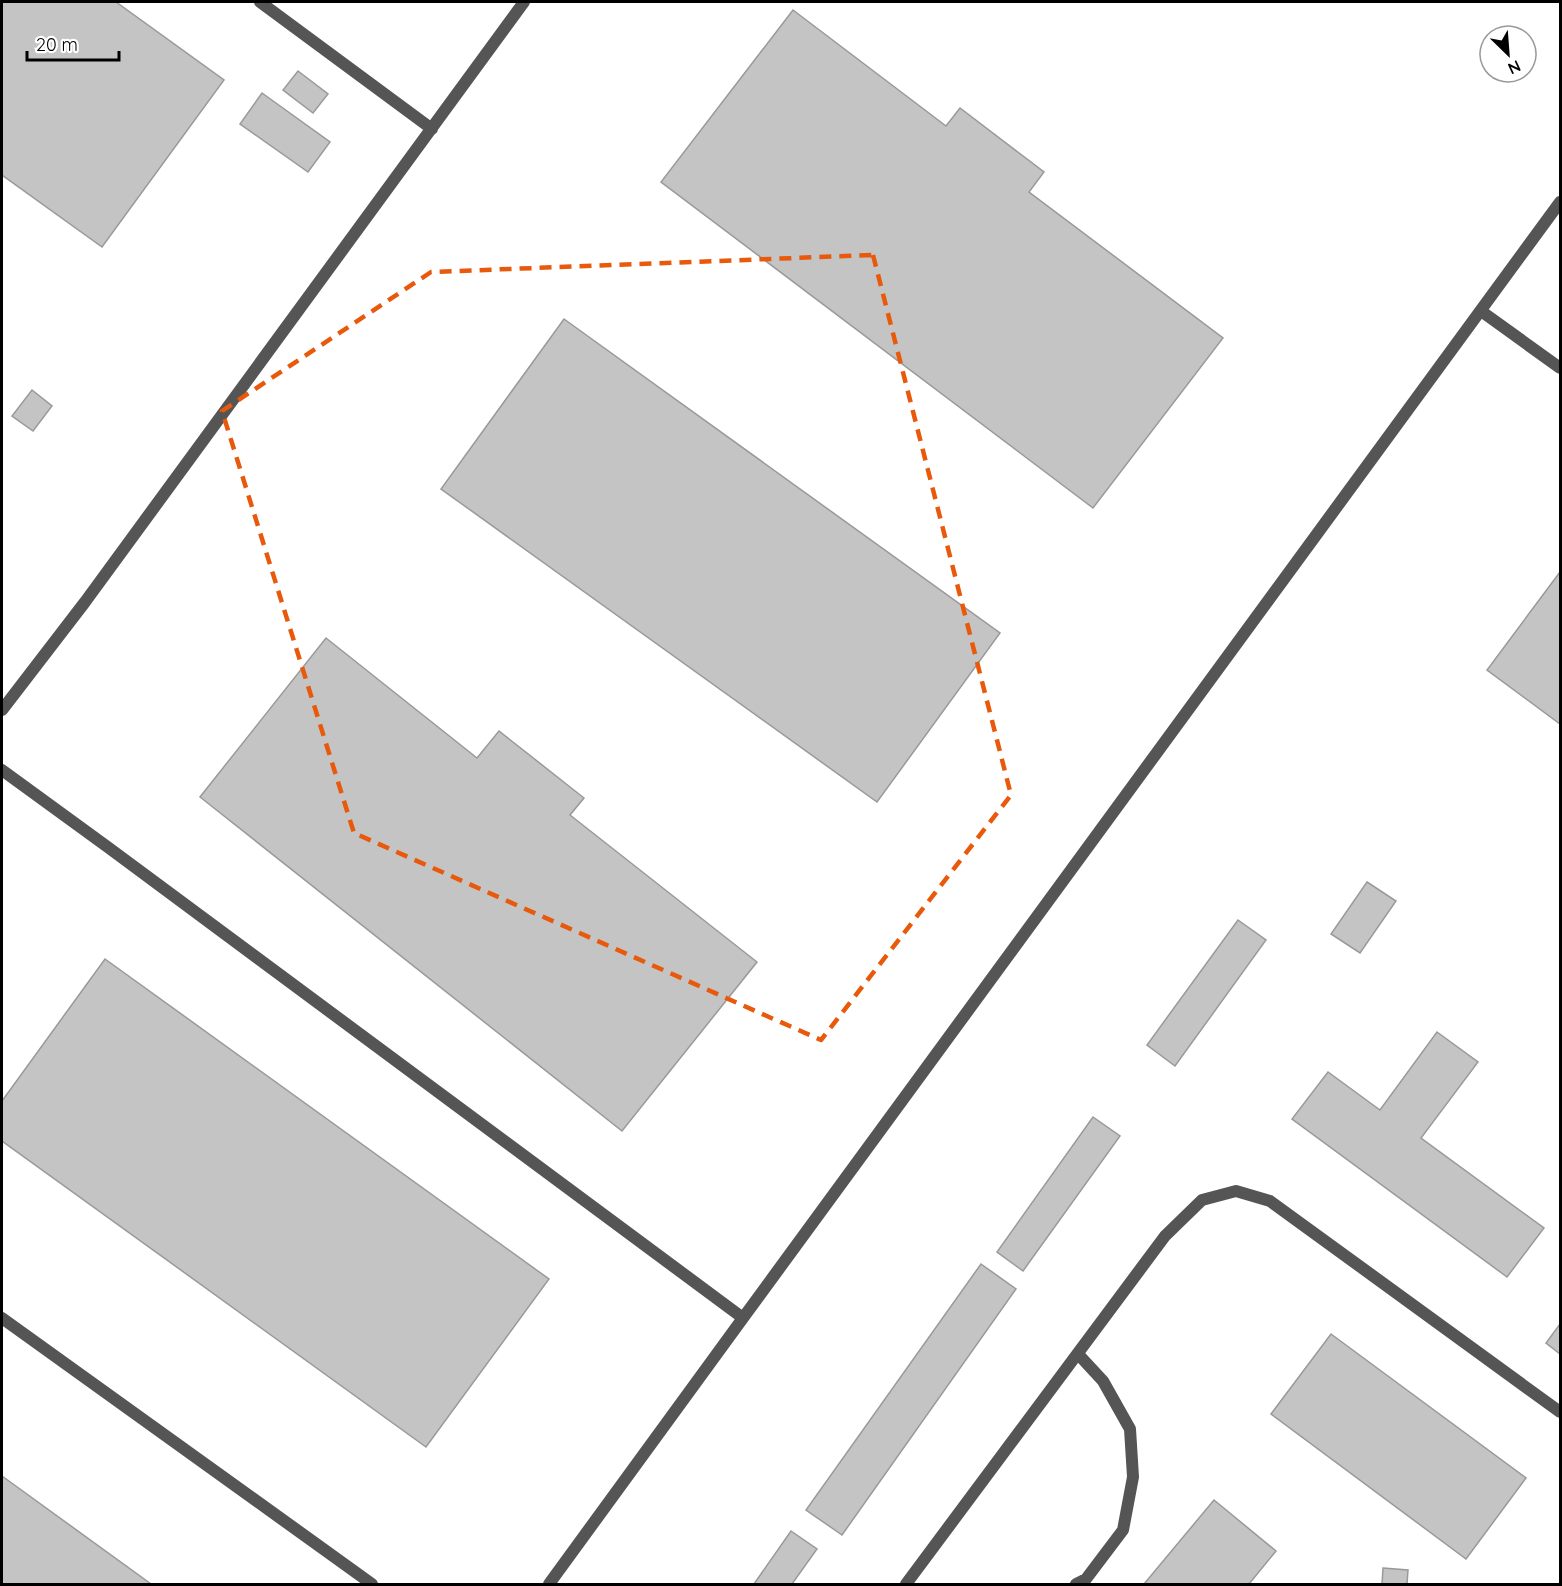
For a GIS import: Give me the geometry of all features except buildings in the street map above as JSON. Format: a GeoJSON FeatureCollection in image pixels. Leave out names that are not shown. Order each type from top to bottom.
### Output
{"type":"FeatureCollection","features":[{"type":"Feature","properties":{"kind":"lane"},"geometry":{"type":"LineString","coordinates":[[260,2],[432,129]]}},
{"type":"Feature","properties":{"kind":"lane"},"geometry":{"type":"LineString","coordinates":[[2,710],[85,602],[524,2]]}},
{"type":"Feature","properties":{"kind":"lane"},"geometry":{"type":"LineString","coordinates":[[549,1584],[1560,202]]}},
{"type":"Feature","properties":{"kind":"lane"},"geometry":{"type":"LineString","coordinates":[[1481,311],[1560,368]]}},
{"type":"Feature","properties":{"kind":"lane"},"geometry":{"type":"LineString","coordinates":[[2,770],[743,1318]]}},
{"type":"Feature","properties":{"kind":"lane"},"geometry":{"type":"LineString","coordinates":[[906,1584],[1165,1236],[1202,1200],[1236,1191],[1270,1200],[1560,1412]]}},
{"type":"Feature","properties":{"kind":"lane"},"geometry":{"type":"LineString","coordinates":[[2,1318],[372,1584]]}},
{"type":"Feature","properties":{"kind":"lane"},"geometry":{"type":"LineString","coordinates":[[1076,1584],[1086,1579],[1123,1530],[1133,1477],[1130,1429],[1104,1381],[1078,1353]]}},
{"type":"Feature","properties":{"kind":"highlighted area"},"geometry":{"type":"Polygon","coordinates":[[[873,255],[1011,795],[821,1040],[354,833],[222,411],[431,272],[873,255]]]}}]}
